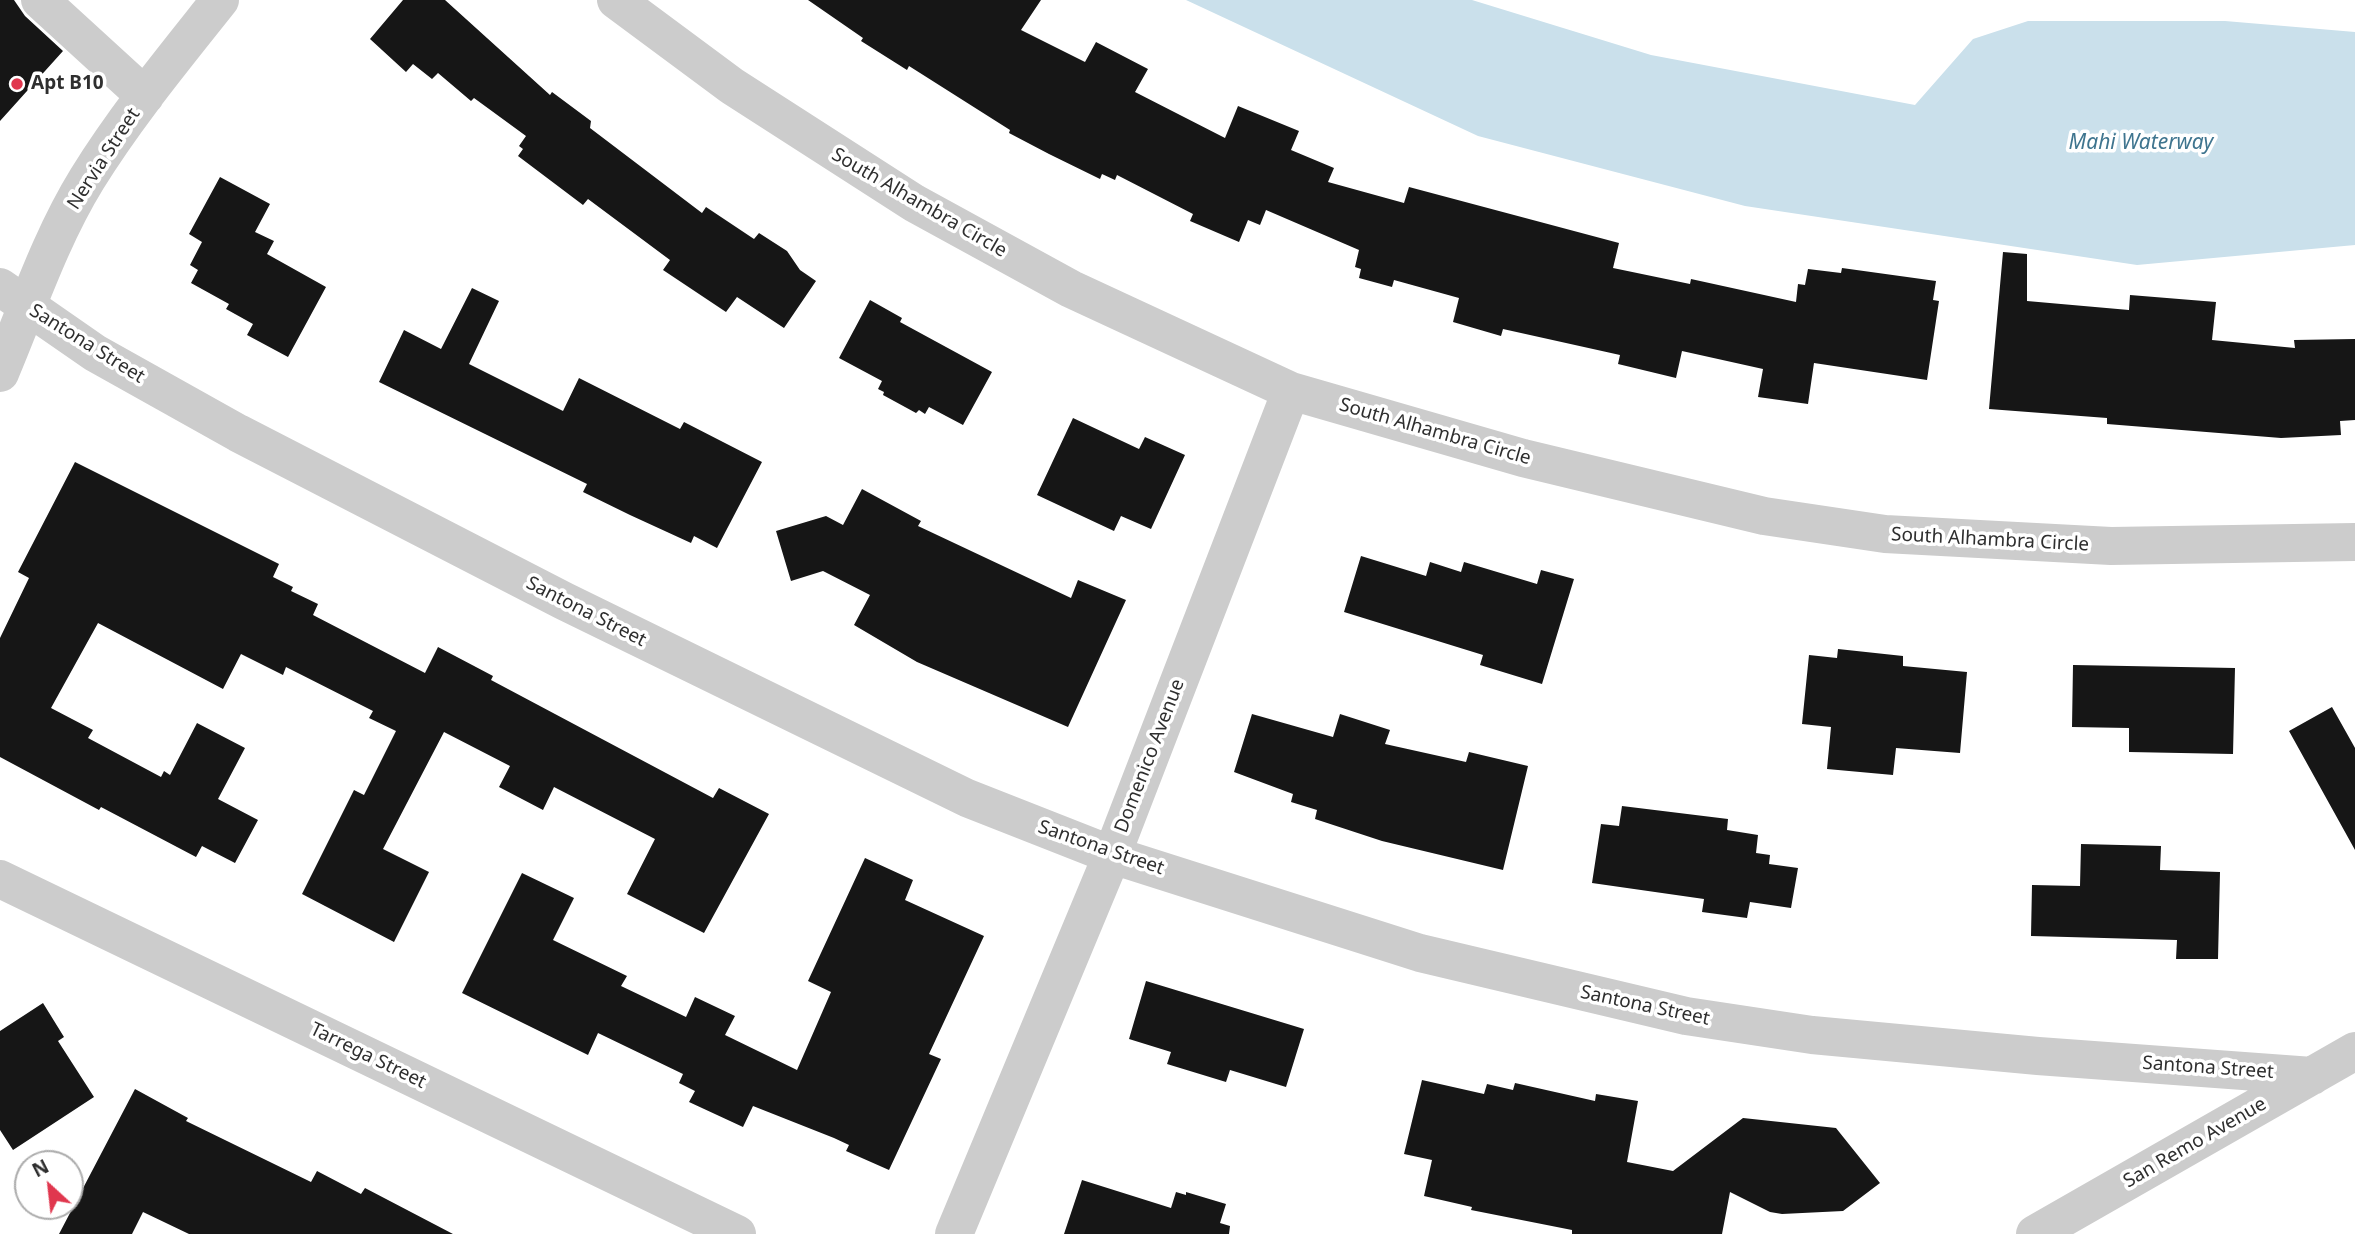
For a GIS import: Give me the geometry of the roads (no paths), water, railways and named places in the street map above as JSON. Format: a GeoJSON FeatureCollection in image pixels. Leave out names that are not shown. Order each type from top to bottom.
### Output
{"type":"FeatureCollection","features":[{"type":"Feature","properties":{"kind":"street"},"geometry":{"type":"LineString","coordinates":[[40,0],[145,96]]}},
{"type":"Feature","properties":{"kind":"street","name":"Nervia Street"},"geometry":{"type":"LineString","coordinates":[[0,373],[14,297],[67,216],[86,181],[145,96],[220,0]]}},
{"type":"Feature","properties":{"kind":"street","name":"South Alhambra Circle"},"geometry":{"type":"LineString","coordinates":[[616,0],[743,94],[926,210],[1071,289],[1291,391],[1523,458],[1670,494],[1764,516],[1885,534],[2111,546],[2355,542]]}},
{"type":"Feature","properties":{"kind":"street","name":"Santona Street"},"geometry":{"type":"LineString","coordinates":[[14,297],[95,353],[237,433],[564,601],[954,792],[1112,855],[1420,953],[1686,1016],[1812,1035],[2038,1056],[2312,1076]]}},
{"type":"Feature","properties":{"kind":"street","name":"Domenico Avenue"},"geometry":{"type":"LineString","coordinates":[[954,1234],[1112,855],[1291,391]]}},
{"type":"Feature","properties":{"kind":"street","name":"Tarrega Street"},"geometry":{"type":"LineString","coordinates":[[0,879],[737,1234]]}},
{"type":"Feature","properties":{"kind":"street","name":"San Remo Avenue"},"geometry":{"type":"LineString","coordinates":[[2035,1234],[2355,1051]]}},
{"type":"Feature","properties":{"kind":"water","name":"Mahi Waterway"},"geometry":{"type":"Polygon","coordinates":[[[1186,0],[1472,0],[1651,55],[1915,105],[1973,39],[2028,21],[2225,21],[2355,32],[2355,245],[2137,265],[1745,206],[1478,136],[1186,0]]]}},
{"type":"Feature","properties":{"kind":"place","name":"Apt B10"},"geometry":{"type":"Point","coordinates":[17,84]}}]}
